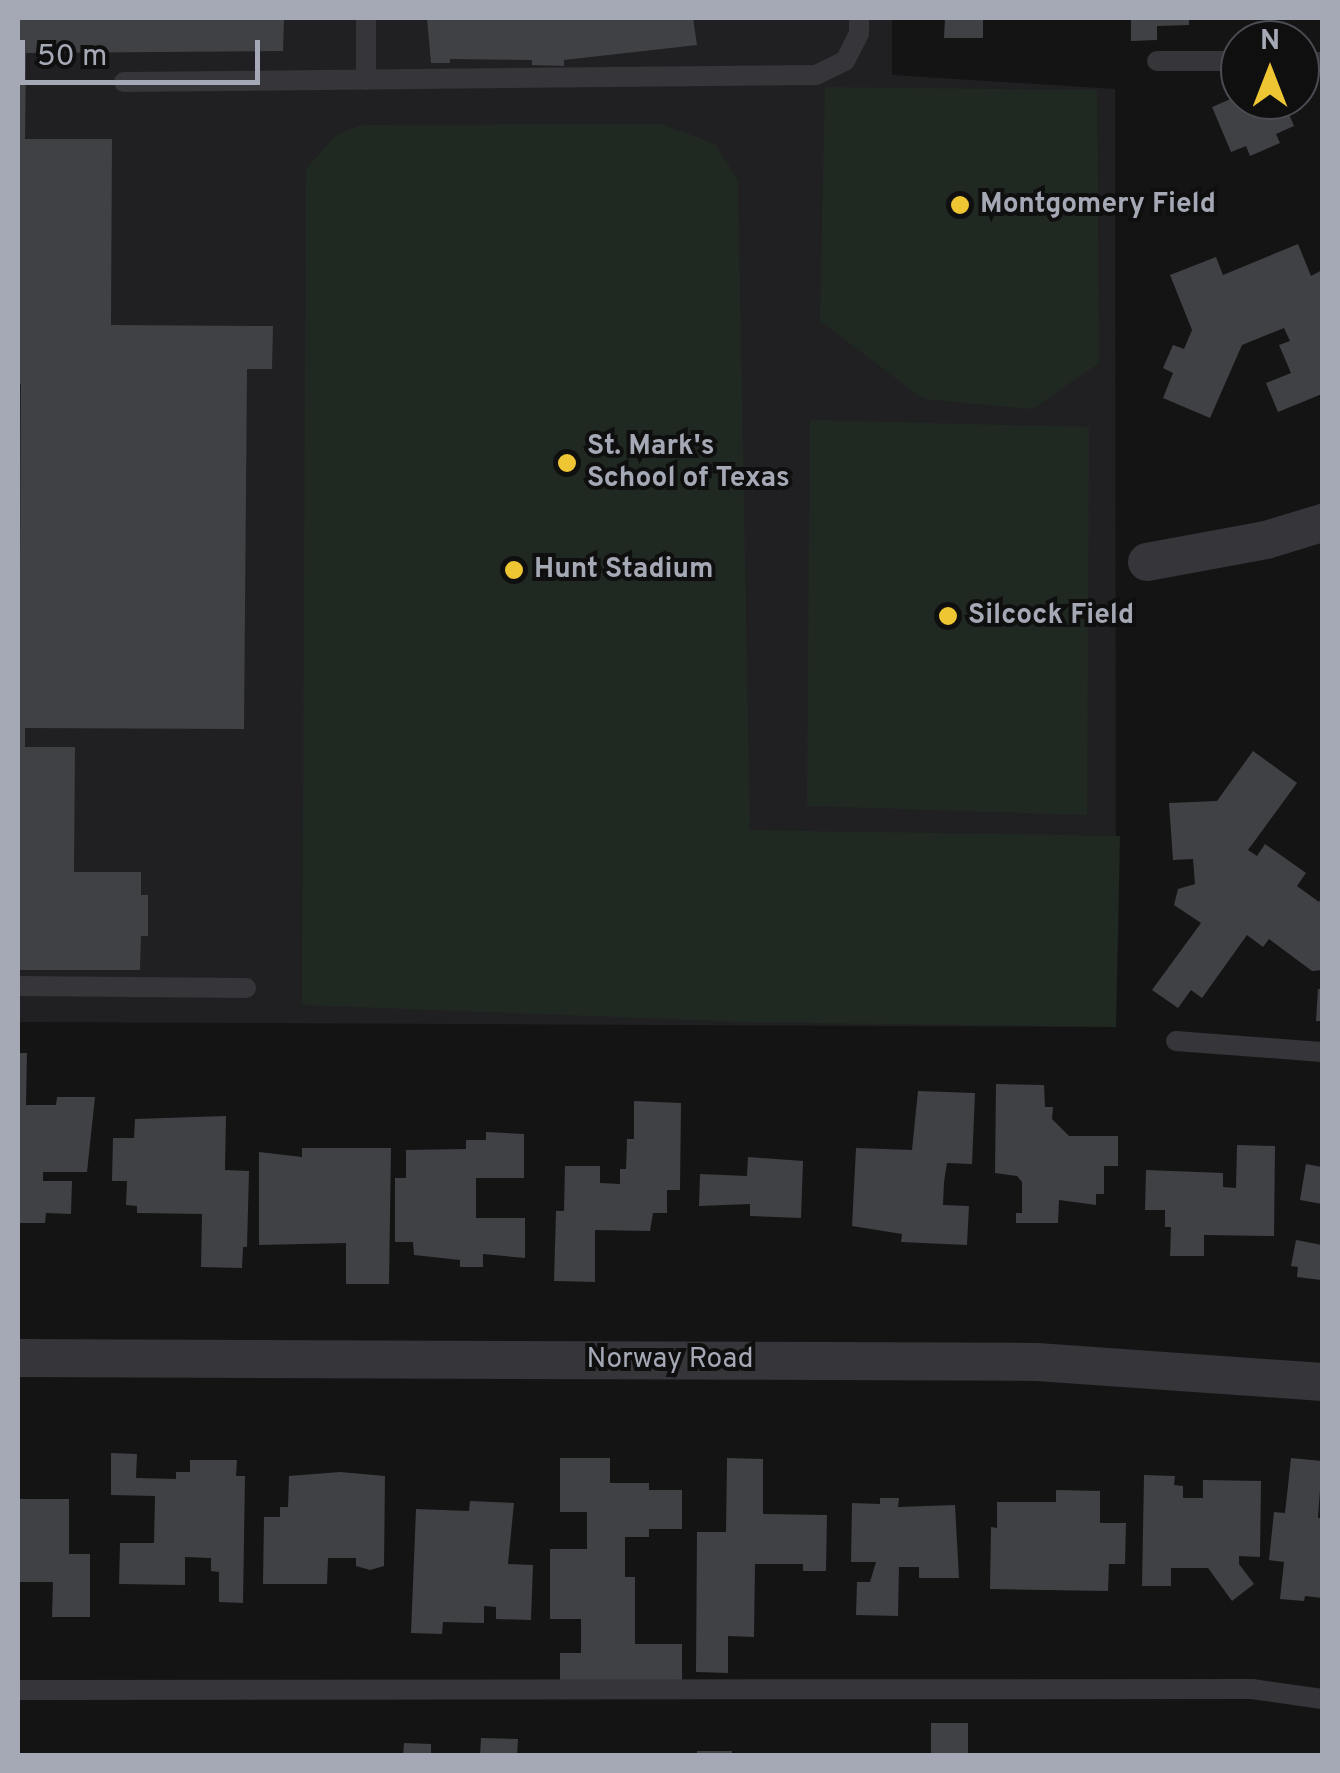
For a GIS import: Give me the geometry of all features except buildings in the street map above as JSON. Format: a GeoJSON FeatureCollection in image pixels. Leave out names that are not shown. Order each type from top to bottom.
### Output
{"type":"FeatureCollection","features":[{"type":"Feature","properties":{"kind":"street"},"geometry":{"type":"LineString","coordinates":[[1148,562],[1266,540],[1322,523]]}},
{"type":"Feature","properties":{"kind":"street","name":"Norway Road"},"geometry":{"type":"LineString","coordinates":[[18,1358],[1038,1362],[1322,1382]]}},
{"type":"Feature","properties":{"kind":"lane"},"geometry":{"type":"LineString","coordinates":[[366,18],[366,80]]}},
{"type":"Feature","properties":{"kind":"lane"},"geometry":{"type":"LineString","coordinates":[[124,82],[816,75],[845,61],[859,32],[859,18]]}},
{"type":"Feature","properties":{"kind":"lane"},"geometry":{"type":"LineString","coordinates":[[1157,61],[1220,62]]}},
{"type":"Feature","properties":{"kind":"lane"},"geometry":{"type":"LineString","coordinates":[[18,986],[246,988]]}},
{"type":"Feature","properties":{"kind":"lane"},"geometry":{"type":"LineString","coordinates":[[1176,1041],[1322,1052]]}},
{"type":"Feature","properties":{"kind":"lane"},"geometry":{"type":"LineString","coordinates":[[18,1690],[1252,1689],[1322,1699]]}},
{"type":"Feature","properties":{"kind":"shaded area","name":"St. Mark's School of Texas"},"geometry":{"type":"Polygon","coordinates":[[[18,18],[892,18],[892,75],[1115,89],[1116,1027],[18,1022],[18,18]]]}},
{"type":"Feature","properties":{"kind":"shaded area","name":"Montgomery Field"},"geometry":{"type":"Polygon","coordinates":[[[825,87],[1097,90],[1099,363],[1033,409],[923,399],[820,321],[825,87]]]}},
{"type":"Feature","properties":{"kind":"shaded area"},"geometry":{"type":"Polygon","coordinates":[[[661,124],[715,144],[738,180],[750,830],[1120,836],[1116,1027],[747,1022],[302,1005],[306,169],[336,135],[362,125],[661,124]]]}},
{"type":"Feature","properties":{"kind":"shaded area","name":"Silcock Field"},"geometry":{"type":"Polygon","coordinates":[[[810,420],[1089,427],[1087,815],[807,806],[810,420]]]}},
{"type":"Feature","properties":{"kind":"place","name":"Montgomery Field"},"geometry":{"type":"Point","coordinates":[960,205]}},
{"type":"Feature","properties":{"kind":"place","name":"St. Mark's School of Texas"},"geometry":{"type":"Point","coordinates":[567,463]}},
{"type":"Feature","properties":{"kind":"place","name":"Hunt Stadium"},"geometry":{"type":"Point","coordinates":[514,570]}},
{"type":"Feature","properties":{"kind":"place","name":"Silcock Field"},"geometry":{"type":"Point","coordinates":[948,616]}}]}
